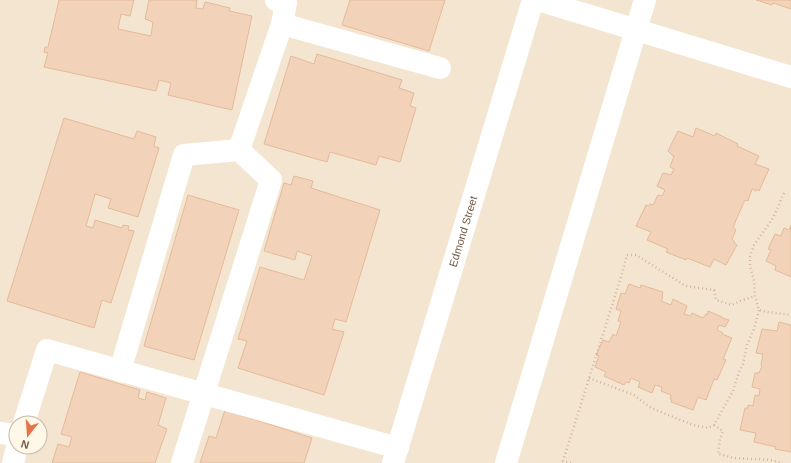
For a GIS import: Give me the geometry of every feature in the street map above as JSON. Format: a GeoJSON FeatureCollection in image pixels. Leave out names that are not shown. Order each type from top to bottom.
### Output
{"type":"FeatureCollection","features":[{"type":"Feature","properties":{"kind":"street","name":"Edmond Street"},"geometry":{"type":"LineString","coordinates":[[395,455],[533,0]]}},
{"type":"Feature","properties":{"kind":"street"},"geometry":{"type":"LineString","coordinates":[[538,0],[791,77]]}},
{"type":"Feature","properties":{"kind":"street"},"geometry":{"type":"LineString","coordinates":[[506,463],[645,0]]}},
{"type":"Feature","properties":{"kind":"street"},"geometry":{"type":"LineString","coordinates":[[239,150],[282,24],[285,1]]}},
{"type":"Feature","properties":{"kind":"street"},"geometry":{"type":"LineString","coordinates":[[282,24],[440,68]]}},
{"type":"Feature","properties":{"kind":"street"},"geometry":{"type":"LineString","coordinates":[[120,371],[184,155],[239,150],[271,180],[182,463]]}},
{"type":"Feature","properties":{"kind":"street"},"geometry":{"type":"LineString","coordinates":[[27,415],[47,350],[203,394],[395,455]]}},
{"type":"Feature","properties":{"kind":"path"},"geometry":{"type":"LineString","coordinates":[[589,378],[634,395],[651,408],[693,425],[708,428],[714,425],[734,391],[738,372],[743,364],[747,345],[754,329],[759,310],[750,266],[750,257],[754,245],[773,218],[784,193]]}},
{"type":"Feature","properties":{"kind":"path"},"geometry":{"type":"LineString","coordinates":[[571,463],[563,460],[627,255],[636,255],[686,286],[714,290],[716,300],[732,304],[756,296]]}},
{"type":"Feature","properties":{"kind":"path"},"geometry":{"type":"LineString","coordinates":[[759,310],[791,315]]}},
{"type":"Feature","properties":{"kind":"path"},"geometry":{"type":"LineString","coordinates":[[714,425],[723,431],[720,439],[718,454],[734,458],[772,460],[781,463]]}},
{"type":"Feature","properties":{"kind":"shaded area"},"geometry":{"type":"Polygon","coordinates":[[[0,0],[791,0],[791,463],[0,463],[0,0]]]}},
{"type":"Feature","properties":{"kind":"building"},"geometry":{"type":"Polygon","coordinates":[[[59,0],[134,0],[130,16],[121,14],[118,29],[151,36],[153,22],[145,19],[149,0],[197,0],[196,8],[203,9],[205,2],[230,8],[229,11],[252,16],[232,110],[168,95],[171,83],[159,80],[156,91],[44,67],[48,53],[44,52],[45,47],[48,47],[59,0]]]}},
{"type":"Feature","properties":{"kind":"building"},"geometry":{"type":"Polygon","coordinates":[[[350,0],[445,0],[429,51],[342,25],[350,0]]]}},
{"type":"Feature","properties":{"kind":"building"},"geometry":{"type":"Polygon","coordinates":[[[756,0],[791,0],[791,9],[773,3],[772,5],[756,0]]]}},
{"type":"Feature","properties":{"kind":"building"},"geometry":{"type":"Polygon","coordinates":[[[317,54],[402,80],[399,88],[414,93],[410,106],[416,108],[400,162],[379,156],[376,165],[330,152],[327,162],[264,144],[291,56],[314,64],[317,54]]]}},
{"type":"Feature","properties":{"kind":"building"},"geometry":{"type":"Polygon","coordinates":[[[64,118],[134,139],[137,131],[156,137],[154,146],[159,148],[138,217],[108,208],[111,199],[95,194],[86,226],[93,228],[95,220],[122,228],[123,225],[129,226],[128,230],[134,231],[111,303],[102,300],[94,328],[7,301],[64,118]]]}},
{"type":"Feature","properties":{"kind":"building"},"geometry":{"type":"Polygon","coordinates":[[[696,128],[715,136],[716,133],[738,144],[737,146],[759,156],[755,164],[769,169],[759,191],[757,189],[756,191],[752,189],[748,201],[745,200],[733,227],[736,230],[732,239],[737,245],[726,265],[714,259],[710,267],[666,252],[668,249],[647,240],[651,232],[636,226],[646,205],[653,205],[658,195],[662,196],[665,190],[657,186],[663,173],[671,175],[674,169],[670,167],[674,156],[668,151],[678,131],[693,137],[696,128]]]}},
{"type":"Feature","properties":{"kind":"building"},"geometry":{"type":"Polygon","coordinates":[[[294,176],[313,181],[311,188],[380,210],[346,322],[335,319],[332,329],[344,332],[324,395],[238,368],[247,341],[238,339],[260,267],[304,280],[312,256],[297,251],[295,260],[264,251],[284,183],[291,185],[294,176]]]}},
{"type":"Feature","properties":{"kind":"building"},"geometry":{"type":"Polygon","coordinates":[[[188,195],[239,210],[194,360],[144,346],[188,195]]]}},
{"type":"Feature","properties":{"kind":"building"},"geometry":{"type":"Polygon","coordinates":[[[791,225],[791,277],[775,270],[776,266],[766,261],[771,250],[768,249],[775,234],[781,236],[784,228],[789,230],[791,225]]]}},
{"type":"Feature","properties":{"kind":"building"},"geometry":{"type":"Polygon","coordinates":[[[629,284],[640,288],[641,285],[663,292],[661,301],[671,305],[673,299],[687,306],[684,314],[691,316],[692,313],[703,318],[706,314],[708,314],[708,311],[729,320],[725,327],[719,325],[717,330],[732,338],[723,359],[726,360],[717,380],[714,379],[706,400],[698,397],[693,410],[671,402],[671,395],[661,391],[662,387],[655,385],[652,393],[638,387],[640,382],[631,378],[629,383],[626,382],[624,385],[604,376],[606,372],[595,367],[599,356],[596,355],[603,340],[609,342],[613,334],[616,336],[621,322],[618,321],[621,311],[616,309],[621,293],[625,294],[629,284]]]}},
{"type":"Feature","properties":{"kind":"building"},"geometry":{"type":"Polygon","coordinates":[[[779,322],[791,325],[791,452],[775,449],[776,447],[754,442],[756,433],[740,430],[745,408],[748,408],[748,405],[753,406],[755,395],[759,396],[760,389],[752,387],[755,373],[759,373],[762,366],[763,354],[756,353],[762,329],[777,331],[779,322]]]}},
{"type":"Feature","properties":{"kind":"building"},"geometry":{"type":"Polygon","coordinates":[[[80,372],[140,390],[138,398],[145,400],[147,392],[166,398],[158,425],[167,429],[155,463],[52,463],[58,444],[69,447],[72,437],[61,434],[80,372]]]}},
{"type":"Feature","properties":{"kind":"building"},"geometry":{"type":"Polygon","coordinates":[[[225,410],[312,438],[304,463],[200,463],[209,436],[216,438],[225,410]]]}}]}
